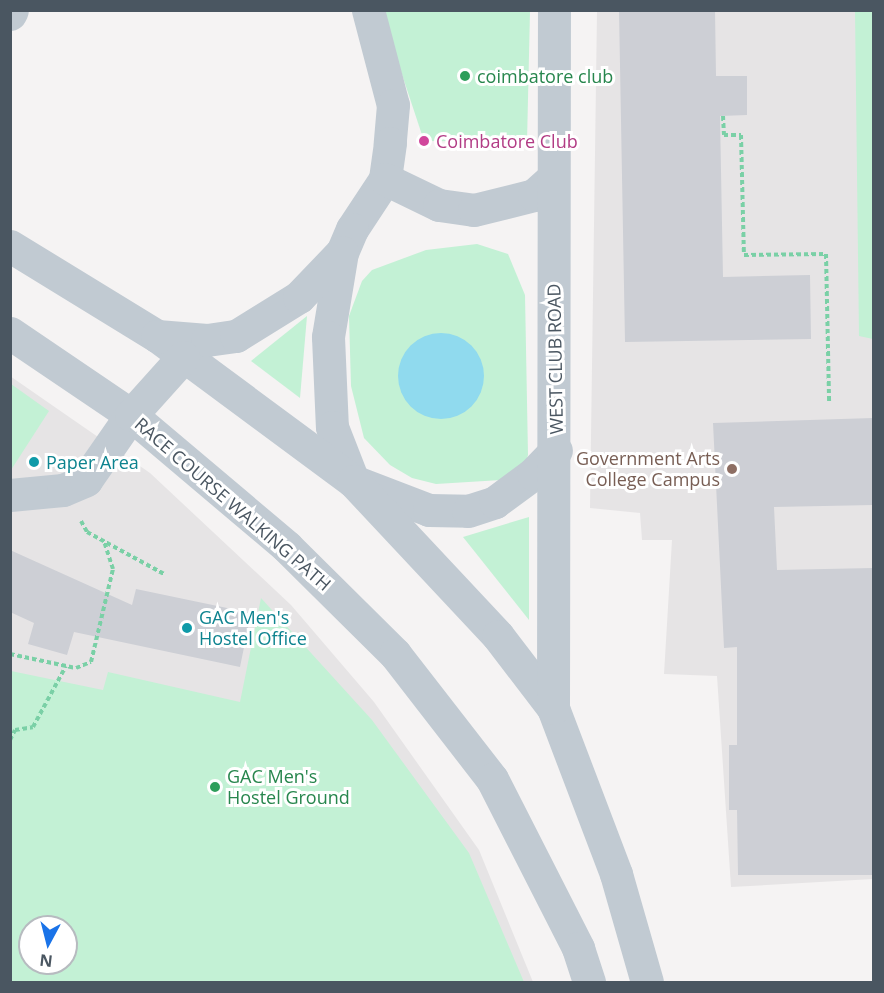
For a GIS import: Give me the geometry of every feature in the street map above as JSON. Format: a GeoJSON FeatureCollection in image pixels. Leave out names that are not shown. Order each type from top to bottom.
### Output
{"type":"FeatureCollection","features":[{"type":"Feature","properties":{"kind":"street"},"geometry":{"type":"LineString","coordinates":[[368,10],[393,105],[386,179],[352,229],[342,252],[328,338],[328,383],[332,427],[353,481],[429,510],[468,511],[495,502],[533,474],[556,450]]}},
{"type":"Feature","properties":{"kind":"street","name":"WEST CLUB ROAD"},"geometry":{"type":"LineString","coordinates":[[554,10],[552,179],[556,450],[554,708]]}},
{"type":"Feature","properties":{"kind":"street"},"geometry":{"type":"LineString","coordinates":[[386,179],[439,205],[474,210],[534,195],[552,179]]}},
{"type":"Feature","properties":{"kind":"street"},"geometry":{"type":"LineString","coordinates":[[10,246],[156,336],[353,481],[498,636],[554,708],[616,874],[647,982]]}},
{"type":"Feature","properties":{"kind":"street"},"geometry":{"type":"LineString","coordinates":[[156,336],[207,340],[236,336],[299,297],[342,252]]}},
{"type":"Feature","properties":{"kind":"street","name":"RACE COURSE WALKING PATH"},"geometry":{"type":"LineString","coordinates":[[10,333],[131,415],[286,547],[395,654],[492,779],[578,948],[589,982]]}},
{"type":"Feature","properties":{"kind":"street"},"geometry":{"type":"LineString","coordinates":[[10,495],[63,490],[86,480],[131,415],[183,357]]}},
{"type":"Feature","properties":{"kind":"path"},"geometry":{"type":"LineString","coordinates":[[723,116],[724,135],[741,135],[744,255],[826,254],[829,401]]}},
{"type":"Feature","properties":{"kind":"path"},"geometry":{"type":"LineString","coordinates":[[86,480],[77,507],[81,522],[104,541],[164,574]]}},
{"type":"Feature","properties":{"kind":"path"},"geometry":{"type":"LineString","coordinates":[[10,654],[85,668],[91,662],[113,569],[104,541]]}},
{"type":"Feature","properties":{"kind":"path"},"geometry":{"type":"LineString","coordinates":[[10,740],[15,730],[33,727],[66,666]]}},
{"type":"Feature","properties":{"kind":"shaded area","name":"Government Arts College Campus"},"geometry":{"type":"Polygon","coordinates":[[[597,11],[873,11],[873,879],[731,887],[717,676],[664,674],[672,540],[642,540],[640,513],[590,508],[597,11]]]}},
{"type":"Feature","properties":{"kind":"shaded area","name":"GAC Men's Hostel Ground"},"geometry":{"type":"Polygon","coordinates":[[[10,376],[150,473],[291,605],[374,702],[479,850],[533,982],[11,982],[10,376]]]}},
{"type":"Feature","properties":{"kind":"green space","name":"coimbatore club"},"geometry":{"type":"Polygon","coordinates":[[[381,11],[530,11],[527,142],[424,141],[381,11]]]}},
{"type":"Feature","properties":{"kind":"green space"},"geometry":{"type":"Polygon","coordinates":[[[855,11],[873,11],[873,339],[859,336],[855,11]]]}},
{"type":"Feature","properties":{"kind":"green space"},"geometry":{"type":"Polygon","coordinates":[[[477,244],[508,254],[525,295],[528,455],[525,465],[501,480],[436,484],[412,478],[390,465],[364,438],[351,386],[349,316],[362,281],[372,270],[426,250],[477,244]]]}},
{"type":"Feature","properties":{"kind":"green space"},"geometry":{"type":"Polygon","coordinates":[[[307,316],[300,398],[251,361],[307,316]]]}},
{"type":"Feature","properties":{"kind":"green space"},"geometry":{"type":"Polygon","coordinates":[[[11,384],[49,411],[11,470],[11,384]]]}},
{"type":"Feature","properties":{"kind":"green space"},"geometry":{"type":"Polygon","coordinates":[[[529,517],[529,620],[463,537],[529,517]]]}},
{"type":"Feature","properties":{"kind":"green space","name":"GAC Men's Hostel Ground"},"geometry":{"type":"Polygon","coordinates":[[[261,598],[372,720],[469,853],[524,982],[11,982],[11,671],[103,690],[108,672],[240,702],[261,598]]]}},
{"type":"Feature","properties":{"kind":"water"},"geometry":{"type":"Polygon","coordinates":[[[441,333],[465,340],[477,352],[484,376],[477,400],[465,412],[441,419],[417,412],[405,400],[398,376],[405,352],[417,340],[441,333]]]}},
{"type":"Feature","properties":{"kind":"building"},"geometry":{"type":"Polygon","coordinates":[[[619,10],[715,10],[716,76],[747,76],[747,115],[720,116],[723,277],[810,275],[811,339],[625,342],[619,10]]]}},
{"type":"Feature","properties":{"kind":"building"},"geometry":{"type":"Polygon","coordinates":[[[873,418],[873,505],[774,507],[777,570],[873,568],[873,875],[738,875],[737,810],[729,810],[729,745],[737,745],[737,647],[724,648],[713,423],[873,418]]]}},
{"type":"Feature","properties":{"kind":"building"},"geometry":{"type":"Polygon","coordinates":[[[10,550],[132,605],[136,589],[251,613],[240,667],[74,632],[67,655],[28,644],[34,623],[10,612],[10,550]]]}},
{"type":"Feature","properties":{"kind":"place","name":"coimbatore club"},"geometry":{"type":"Point","coordinates":[465,76]}},
{"type":"Feature","properties":{"kind":"place","name":"Coimbatore Club"},"geometry":{"type":"Point","coordinates":[424,141]}},
{"type":"Feature","properties":{"kind":"place","name":"Paper Area"},"geometry":{"type":"Point","coordinates":[34,462]}},
{"type":"Feature","properties":{"kind":"place","name":"Government Arts College Campus"},"geometry":{"type":"Point","coordinates":[732,469]}},
{"type":"Feature","properties":{"kind":"place","name":"GAC Men's Hostel Office"},"geometry":{"type":"Point","coordinates":[187,628]}},
{"type":"Feature","properties":{"kind":"place","name":"GAC Men's Hostel Ground"},"geometry":{"type":"Point","coordinates":[215,787]}}]}
